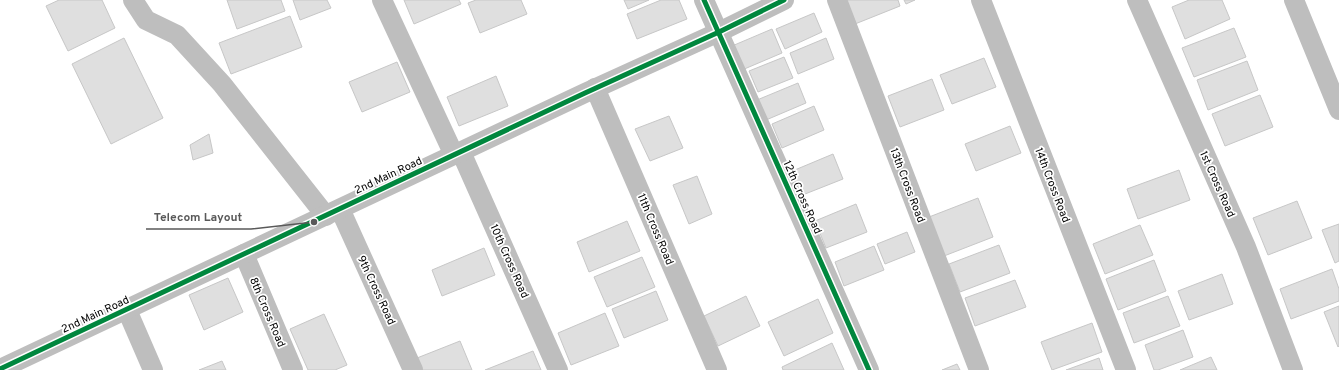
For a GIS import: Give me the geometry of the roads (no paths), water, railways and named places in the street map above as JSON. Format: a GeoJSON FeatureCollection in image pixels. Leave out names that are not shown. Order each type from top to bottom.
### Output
{"type":"FeatureCollection","features":[{"type":"Feature","properties":{"kind":"street","name":"9th Cross Road"},"geometry":{"type":"LineString","coordinates":[[133,0],[146,20],[177,35],[222,84],[333,213],[413,370]]}},
{"type":"Feature","properties":{"kind":"street","name":"10th Cross Road"},"geometry":{"type":"LineString","coordinates":[[382,0],[457,154],[558,370]]}},
{"type":"Feature","properties":{"kind":"street","name":"12th Cross Road"},"geometry":{"type":"LineString","coordinates":[[704,0],[869,370]]}},
{"type":"Feature","properties":{"kind":"street","name":"2nd Main Road"},"geometry":{"type":"LineString","coordinates":[[0,369],[22,365],[127,310],[595,88],[719,32],[784,0]]}},
{"type":"Feature","properties":{"kind":"street","name":"13th Cross Road"},"geometry":{"type":"LineString","coordinates":[[837,0],[979,370]]}},
{"type":"Feature","properties":{"kind":"street","name":"14th Cross Road"},"geometry":{"type":"LineString","coordinates":[[981,0],[1126,370]]}},
{"type":"Feature","properties":{"kind":"street"},"geometry":{"type":"LineString","coordinates":[[1294,0],[1339,110]]}},
{"type":"Feature","properties":{"kind":"street","name":"1st Cross Road"},"geometry":{"type":"LineString","coordinates":[[1143,2],[1246,247],[1293,370]]}},
{"type":"Feature","properties":{"kind":"street","name":"11th Cross Road"},"geometry":{"type":"LineString","coordinates":[[595,88],[717,370]]}},
{"type":"Feature","properties":{"kind":"street","name":"8th Cross Road"},"geometry":{"type":"LineString","coordinates":[[244,254],[293,370]]}},
{"type":"Feature","properties":{"kind":"street"},"geometry":{"type":"LineString","coordinates":[[127,310],[153,370]]}},
{"type":"Feature","properties":{"kind":"place","name":"Telecom Layout"},"geometry":{"type":"Point","coordinates":[314,222]}}]}
